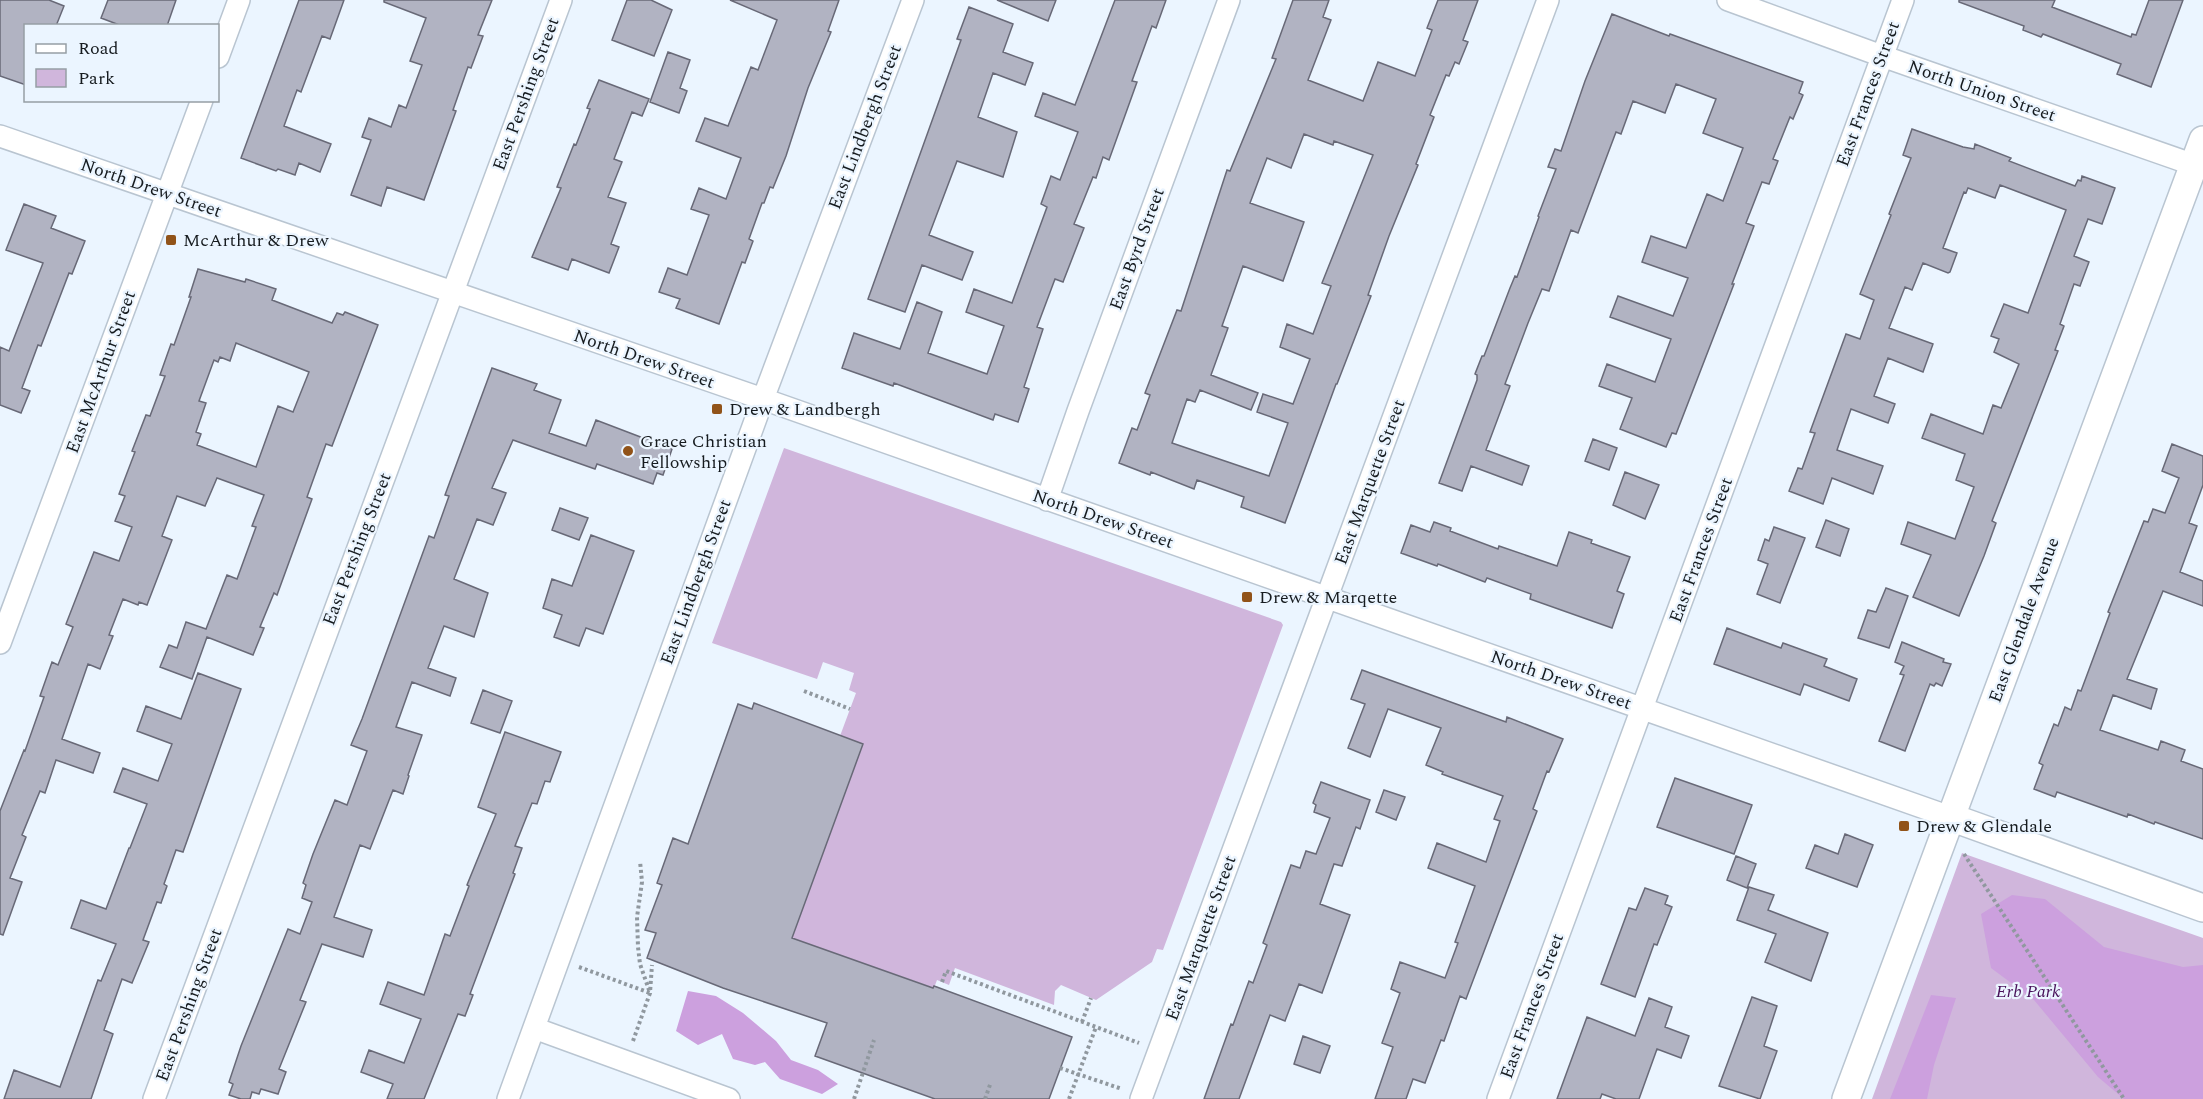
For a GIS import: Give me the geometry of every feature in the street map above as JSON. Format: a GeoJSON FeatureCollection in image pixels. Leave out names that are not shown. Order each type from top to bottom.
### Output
{"type":"FeatureCollection","features":[{"type":"Feature","properties":{"kind":"street"},"geometry":{"type":"LineString","coordinates":[[219,54],[238,0]]}},
{"type":"Feature","properties":{"kind":"street","name":"East Pershing Street"},"geometry":{"type":"LineString","coordinates":[[154,1099],[561,0]]}},
{"type":"Feature","properties":{"kind":"street","name":"East Lindbergh Street"},"geometry":{"type":"LineString","coordinates":[[508,1099],[763,399],[913,0]]}},
{"type":"Feature","properties":{"kind":"street","name":"East Byrd Street"},"geometry":{"type":"LineString","coordinates":[[1047,500],[1229,0]]}},
{"type":"Feature","properties":{"kind":"street","name":"East Marquette Street"},"geometry":{"type":"LineString","coordinates":[[1142,1098],[1548,0]]}},
{"type":"Feature","properties":{"kind":"street","name":"North Union Street"},"geometry":{"type":"LineString","coordinates":[[1728,0],[2198,167]]}},
{"type":"Feature","properties":{"kind":"street","name":"East Frances Street"},"geometry":{"type":"LineString","coordinates":[[1498,1099],[1903,0]]}},
{"type":"Feature","properties":{"kind":"street","name":"East McArthur Street"},"geometry":{"type":"LineString","coordinates":[[0,643],[201,102]]}},
{"type":"Feature","properties":{"kind":"street","name":"North Drew Street"},"geometry":{"type":"LineString","coordinates":[[0,136],[763,399],[2203,908]]}},
{"type":"Feature","properties":{"kind":"street","name":"East Glendale Avenue"},"geometry":{"type":"LineString","coordinates":[[1846,1099],[1950,818],[2198,167],[2203,140]]}},
{"type":"Feature","properties":{"kind":"street"},"geometry":{"type":"LineString","coordinates":[[534,1028],[729,1099]]}},
{"type":"Feature","properties":{"kind":"path"},"geometry":{"type":"LineString","coordinates":[[804,691],[850,709]]}},
{"type":"Feature","properties":{"kind":"path"},"geometry":{"type":"LineString","coordinates":[[1963,851],[2124,1099]]}},
{"type":"Feature","properties":{"kind":"path"},"geometry":{"type":"LineString","coordinates":[[639,861],[642,882],[637,917],[638,947],[640,964],[650,993]]}},
{"type":"Feature","properties":{"kind":"path"},"geometry":{"type":"LineString","coordinates":[[559,960],[650,993]]}},
{"type":"Feature","properties":{"kind":"path"},"geometry":{"type":"LineString","coordinates":[[626,1061],[650,993],[652,965]]}},
{"type":"Feature","properties":{"kind":"path"},"geometry":{"type":"LineString","coordinates":[[942,982],[946,971],[1159,1051]]}},
{"type":"Feature","properties":{"kind":"path"},"geometry":{"type":"LineString","coordinates":[[1082,1022],[1091,998]]}},
{"type":"Feature","properties":{"kind":"path"},"geometry":{"type":"LineString","coordinates":[[1069,1099],[1096,1027]]}},
{"type":"Feature","properties":{"kind":"path"},"geometry":{"type":"LineString","coordinates":[[854,1099],[874,1040]]}},
{"type":"Feature","properties":{"kind":"path"},"geometry":{"type":"LineString","coordinates":[[1060,1068],[1142,1098]]}},
{"type":"Feature","properties":{"kind":"path"},"geometry":{"type":"LineString","coordinates":[[985,1099],[991,1082]]}},
{"type":"Feature","properties":{"kind":"green space"},"geometry":{"type":"Polygon","coordinates":[[[784,448],[1281,622],[1283,625],[1163,950],[1157,949],[1152,962],[1096,1000],[1061,985],[1055,991],[1054,1005],[955,968],[949,985],[937,980],[934,988],[792,938],[862,744],[840,736],[856,693],[849,690],[854,673],[823,662],[817,679],[712,643],[784,448]]]}},
{"type":"Feature","properties":{"kind":"green space","name":"Erb Park"},"geometry":{"type":"Polygon","coordinates":[[[1962,853],[2203,938],[2203,1099],[1872,1099],[1962,853]]]}},
{"type":"Feature","properties":{"kind":"green space"},"geometry":{"type":"Polygon","coordinates":[[[2012,895],[2045,899],[2104,947],[2183,967],[2203,965],[2203,1099],[2124,1099],[2098,1077],[2034,1000],[1991,968],[1981,914],[2012,895]]]}},
{"type":"Feature","properties":{"kind":"green space"},"geometry":{"type":"Polygon","coordinates":[[[688,991],[716,996],[743,1013],[776,1041],[791,1060],[818,1070],[838,1084],[822,1094],[780,1079],[765,1062],[755,1065],[733,1059],[722,1034],[698,1045],[676,1031],[688,991]]]}},
{"type":"Feature","properties":{"kind":"green space"},"geometry":{"type":"Polygon","coordinates":[[[1931,995],[1956,998],[1934,1065],[1927,1099],[1890,1099],[1931,995]]]}},
{"type":"Feature","properties":{"kind":"building"},"geometry":{"type":"Polygon","coordinates":[[[0,0],[49,0],[64,6],[57,24],[24,24],[24,84],[0,76],[0,0]]]}},
{"type":"Feature","properties":{"kind":"building"},"geometry":{"type":"Polygon","coordinates":[[[108,0],[176,0],[168,24],[117,24],[101,18],[108,0]]]}},
{"type":"Feature","properties":{"kind":"building"},"geometry":{"type":"Polygon","coordinates":[[[299,0],[344,0],[330,39],[322,36],[301,92],[297,90],[284,126],[331,144],[320,172],[299,163],[295,175],[278,169],[276,171],[241,158],[299,0]]]}},
{"type":"Feature","properties":{"kind":"building"},"geometry":{"type":"Polygon","coordinates":[[[384,0],[492,0],[478,35],[483,36],[471,68],[468,67],[453,110],[456,111],[424,200],[387,187],[381,206],[351,195],[371,140],[362,137],[369,118],[391,127],[399,105],[406,108],[422,65],[410,61],[426,18],[384,2],[384,0]]]}},
{"type":"Feature","properties":{"kind":"building"},"geometry":{"type":"Polygon","coordinates":[[[627,0],[651,0],[672,10],[654,56],[612,40],[627,0]]]}},
{"type":"Feature","properties":{"kind":"building"},"geometry":{"type":"Polygon","coordinates":[[[730,0],[839,0],[828,31],[831,32],[808,88],[786,156],[773,188],[770,187],[762,203],[749,239],[753,241],[745,263],[742,262],[719,324],[676,308],[680,299],[659,292],[668,268],[687,275],[709,215],[691,209],[699,188],[726,199],[741,158],[696,141],[705,118],[728,126],[751,67],[758,70],[777,20],[730,0]]]}},
{"type":"Feature","properties":{"kind":"building"},"geometry":{"type":"Polygon","coordinates":[[[997,0],[1056,0],[1048,21],[997,0]]]}},
{"type":"Feature","properties":{"kind":"building"},"geometry":{"type":"Polygon","coordinates":[[[1115,0],[1166,0],[1156,28],[1152,26],[1132,81],[1137,82],[1109,160],[1103,157],[1096,178],[1093,177],[1074,224],[1084,228],[1063,282],[1055,279],[1037,327],[1043,329],[1024,387],[1029,389],[1018,422],[995,414],[993,420],[894,383],[893,386],[842,368],[854,333],[900,349],[917,302],[942,312],[928,353],[987,374],[1004,326],[966,312],[974,289],[1012,303],[1047,207],[1041,204],[1051,176],[1060,180],[1078,132],[1035,116],[1043,93],[1075,105],[1115,0]]]}},
{"type":"Feature","properties":{"kind":"building"},"geometry":{"type":"Polygon","coordinates":[[[1293,0],[1329,0],[1323,17],[1331,20],[1308,80],[1363,101],[1378,62],[1415,76],[1432,30],[1427,28],[1438,0],[1478,0],[1463,40],[1468,42],[1459,64],[1455,62],[1449,76],[1446,75],[1430,115],[1434,117],[1416,164],[1418,165],[1389,236],[1368,295],[1371,296],[1285,523],[1241,507],[1244,497],[1197,480],[1194,489],[1151,472],[1150,475],[1119,463],[1132,428],[1137,430],[1150,395],[1145,393],[1177,310],[1181,311],[1227,170],[1230,171],[1276,59],[1272,58],[1293,0]],[[1304,134],[1291,168],[1267,158],[1250,203],[1304,222],[1283,281],[1243,266],[1222,326],[1228,328],[1211,375],[1258,393],[1251,410],[1200,390],[1195,402],[1187,399],[1172,443],[1269,476],[1288,423],[1257,412],[1263,394],[1293,404],[1310,359],[1280,347],[1287,324],[1313,334],[1331,286],[1322,283],[1373,155],[1334,141],[1333,145],[1304,134]]]}},
{"type":"Feature","properties":{"kind":"building"},"geometry":{"type":"Polygon","coordinates":[[[1959,0],[2055,0],[2052,7],[2131,37],[2132,34],[2136,35],[2149,0],[2183,0],[2151,87],[2117,74],[2121,64],[2043,34],[2041,37],[2023,30],[2024,26],[1959,2],[1959,0]]]}},
{"type":"Feature","properties":{"kind":"building"},"geometry":{"type":"Polygon","coordinates":[[[969,7],[1013,24],[1003,52],[1033,63],[1025,85],[993,73],[978,117],[1017,132],[1003,177],[957,161],[929,235],[973,252],[962,280],[922,265],[905,312],[868,299],[961,40],[957,39],[969,7]]]}},
{"type":"Feature","properties":{"kind":"building"},"geometry":{"type":"Polygon","coordinates":[[[1612,14],[1803,82],[1799,93],[1803,95],[1793,119],[1790,117],[1773,159],[1778,161],[1769,184],[1762,182],[1746,223],[1754,226],[1732,284],[1734,284],[1676,434],[1672,433],[1666,447],[1620,429],[1632,398],[1599,386],[1607,364],[1655,382],[1671,339],[1610,317],[1618,296],[1673,316],[1688,278],[1642,262],[1651,236],[1686,248],[1707,194],[1723,201],[1743,148],[1703,133],[1716,99],[1676,84],[1665,113],[1633,101],[1621,134],[1616,132],[1578,233],[1571,230],[1549,291],[1542,289],[1528,323],[1505,384],[1510,386],[1486,450],[1529,466],[1522,485],[1471,466],[1462,491],[1439,483],[1477,380],[1475,374],[1515,276],[1517,277],[1556,169],[1548,167],[1555,149],[1561,151],[1585,81],[1612,14]]]}},
{"type":"Feature","properties":{"kind":"building"},"geometry":{"type":"Polygon","coordinates":[[[668,52],[690,60],[680,88],[687,91],[679,113],[650,102],[668,52]]]}},
{"type":"Feature","properties":{"kind":"building"},"geometry":{"type":"Polygon","coordinates":[[[599,80],[649,99],[642,116],[632,112],[614,159],[622,162],[608,197],[626,203],[611,244],[619,247],[609,273],[572,259],[568,270],[532,257],[561,188],[557,187],[574,144],[576,145],[590,109],[587,108],[599,80]]]}},
{"type":"Feature","properties":{"kind":"building"},"geometry":{"type":"Polygon","coordinates":[[[1912,129],[1963,147],[1974,149],[1975,144],[2011,158],[2009,161],[2075,186],[2078,180],[2081,181],[2082,176],[2115,188],[2102,224],[2088,219],[2074,256],[2089,262],[2080,286],[2074,284],[2060,324],[2064,326],[2055,350],[2058,351],[1992,521],[1996,523],[1984,556],[1959,616],[1913,597],[1931,555],[1901,544],[1908,522],[1955,539],[1974,487],[1956,480],[1965,454],[1922,438],[1931,414],[1983,434],[1993,405],[2001,408],[2019,364],[1994,352],[1999,339],[1991,336],[2004,304],[2028,313],[2066,210],[2000,185],[1995,198],[1968,188],[1966,193],[1964,192],[1943,248],[1957,253],[1950,272],[1923,263],[1912,290],[1905,287],[1889,328],[1933,344],[1923,372],[1888,358],[1874,396],[1895,404],[1888,423],[1851,409],[1837,450],[1883,466],[1873,494],[1832,478],[1823,504],[1789,491],[1798,468],[1802,469],[1815,433],[1810,432],[1846,334],[1860,339],[1874,300],[1860,294],[1911,158],[1903,155],[1912,129]]]}},
{"type":"Feature","properties":{"kind":"building"},"geometry":{"type":"Polygon","coordinates":[[[24,204],[56,216],[51,228],[85,241],[72,274],[69,273],[41,346],[38,345],[22,388],[30,391],[21,413],[0,405],[0,347],[9,351],[43,263],[6,250],[24,204]]]}},
{"type":"Feature","properties":{"kind":"building"},"geometry":{"type":"Polygon","coordinates":[[[198,269],[245,282],[246,279],[276,289],[272,300],[332,323],[337,313],[343,315],[345,312],[378,325],[332,446],[326,444],[307,497],[312,499],[277,595],[274,593],[260,627],[264,628],[253,655],[207,637],[192,679],[160,667],[169,645],[177,648],[186,622],[206,629],[227,575],[237,579],[256,527],[252,526],[264,495],[217,478],[205,506],[177,496],[162,536],[172,540],[147,605],[139,602],[138,605],[123,599],[109,635],[113,636],[100,669],[88,664],[62,739],[100,753],[93,773],[56,760],[45,793],[40,791],[22,835],[26,837],[10,878],[22,882],[3,935],[0,934],[0,811],[44,697],[40,696],[52,662],[58,665],[73,627],[66,624],[94,552],[119,561],[132,527],[115,521],[125,496],[119,494],[146,415],[150,416],[165,376],[160,375],[171,344],[174,345],[191,297],[189,297],[198,269]],[[236,343],[230,361],[220,357],[218,362],[214,360],[199,401],[206,403],[196,432],[201,434],[197,445],[256,467],[278,406],[293,412],[309,372],[236,343]]]}},
{"type":"Feature","properties":{"kind":"building"},"geometry":{"type":"Polygon","coordinates":[[[492,368],[537,384],[534,390],[561,400],[549,433],[586,446],[596,420],[672,449],[663,475],[657,473],[653,484],[597,464],[595,469],[513,440],[492,488],[506,493],[493,525],[477,519],[454,579],[488,593],[474,637],[444,626],[428,668],[456,678],[450,696],[412,682],[396,727],[422,735],[409,776],[403,794],[393,790],[370,849],[360,845],[334,917],[372,930],[363,957],[322,944],[300,1000],[306,1002],[279,1069],[286,1072],[278,1094],[261,1089],[259,1094],[252,1092],[250,1099],[229,1095],[233,1084],[229,1082],[241,1046],[288,929],[300,934],[312,902],[302,898],[306,885],[303,883],[313,854],[335,800],[347,805],[367,751],[351,745],[429,536],[434,538],[449,496],[445,495],[492,368]]]}},
{"type":"Feature","properties":{"kind":"building"},"geometry":{"type":"Polygon","coordinates":[[[1593,439],[1617,448],[1609,470],[1585,461],[1593,439]]]}},
{"type":"Feature","properties":{"kind":"building"},"geometry":{"type":"Polygon","coordinates":[[[2172,444],[2203,456],[2203,485],[2189,523],[2197,526],[2180,572],[2203,581],[2203,606],[2163,591],[2127,679],[2157,689],[2151,709],[2113,695],[2100,730],[2158,750],[2161,741],[2185,750],[2181,761],[2203,769],[2203,839],[2128,814],[2127,817],[2057,792],[2055,797],[2034,789],[2043,765],[2039,763],[2054,724],[2058,726],[2065,707],[2071,710],[2078,690],[2081,691],[2110,613],[2108,612],[2144,521],[2148,522],[2153,509],[2165,513],[2179,478],[2162,471],[2172,444]]]}},
{"type":"Feature","properties":{"kind":"building"},"geometry":{"type":"Polygon","coordinates":[[[1625,472],[1659,485],[1645,519],[1613,505],[1625,472]]]}},
{"type":"Feature","properties":{"kind":"building"},"geometry":{"type":"Polygon","coordinates":[[[560,508],[588,518],[579,540],[552,530],[560,508]]]}},
{"type":"Feature","properties":{"kind":"building"},"geometry":{"type":"Polygon","coordinates":[[[1826,520],[1849,529],[1840,556],[1816,547],[1826,520]]]}},
{"type":"Feature","properties":{"kind":"building"},"geometry":{"type":"Polygon","coordinates":[[[1434,522],[1451,528],[1450,531],[1498,549],[1499,546],[1557,566],[1569,532],[1592,540],[1591,543],[1630,557],[1617,591],[1624,594],[1612,628],[1530,599],[1531,594],[1487,578],[1485,582],[1401,553],[1411,525],[1430,532],[1434,522]]]}},
{"type":"Feature","properties":{"kind":"building"},"geometry":{"type":"Polygon","coordinates":[[[1774,527],[1805,538],[1780,603],[1757,594],[1768,564],[1758,560],[1765,539],[1769,541],[1774,527]]]}},
{"type":"Feature","properties":{"kind":"building"},"geometry":{"type":"Polygon","coordinates":[[[591,535],[634,551],[603,634],[586,628],[579,646],[554,637],[562,615],[543,608],[552,579],[572,586],[591,535]]]}},
{"type":"Feature","properties":{"kind":"building"},"geometry":{"type":"Polygon","coordinates":[[[1886,588],[1908,596],[1889,648],[1858,638],[1868,610],[1876,612],[1886,588]]]}},
{"type":"Feature","properties":{"kind":"building"},"geometry":{"type":"Polygon","coordinates":[[[1727,628],[1781,648],[1783,643],[1827,659],[1824,666],[1857,679],[1849,701],[1804,684],[1800,695],[1714,664],[1727,628]]]}},
{"type":"Feature","properties":{"kind":"building"},"geometry":{"type":"Polygon","coordinates":[[[1902,642],[1951,664],[1942,686],[1936,683],[1934,686],[1930,684],[1905,751],[1879,741],[1904,675],[1900,674],[1904,666],[1895,662],[1902,642]]]}},
{"type":"Feature","properties":{"kind":"building"},"geometry":{"type":"Polygon","coordinates":[[[1362,670],[1506,722],[1507,717],[1563,739],[1549,772],[1547,771],[1533,809],[1537,811],[1466,999],[1460,996],[1444,1041],[1441,1040],[1425,1083],[1413,1079],[1406,1099],[1375,1099],[1393,1047],[1382,1043],[1400,993],[1391,989],[1400,962],[1445,978],[1475,886],[1428,868],[1437,843],[1486,862],[1500,821],[1494,819],[1503,796],[1442,774],[1443,772],[1426,765],[1441,728],[1388,709],[1370,757],[1348,748],[1365,704],[1351,699],[1362,670]]]}},
{"type":"Feature","properties":{"kind":"building"},"geometry":{"type":"Polygon","coordinates":[[[198,673],[241,689],[183,852],[176,850],[164,884],[167,886],[161,903],[157,902],[143,940],[149,942],[132,983],[122,979],[104,1030],[113,1034],[91,1099],[4,1099],[14,1070],[60,1087],[98,980],[101,981],[116,944],[71,928],[81,900],[106,909],[147,804],[114,792],[123,768],[158,781],[172,744],[137,731],[146,706],[181,719],[198,673]]]}},
{"type":"Feature","properties":{"kind":"building"},"geometry":{"type":"Polygon","coordinates":[[[483,690],[512,701],[500,733],[471,723],[483,690]]]}},
{"type":"Feature","properties":{"kind":"building"},"geometry":{"type":"Polygon","coordinates":[[[754,703],[863,744],[792,938],[933,988],[934,986],[1072,1037],[1049,1099],[935,1099],[815,1056],[827,1023],[723,988],[647,958],[656,933],[645,930],[662,885],[657,883],[673,838],[688,844],[738,704],[752,709],[754,703]]]}},
{"type":"Feature","properties":{"kind":"building"},"geometry":{"type":"Polygon","coordinates":[[[505,732],[561,752],[550,782],[545,781],[537,804],[532,803],[515,846],[522,848],[513,873],[515,874],[470,994],[473,995],[465,1016],[458,1014],[424,1099],[387,1099],[393,1084],[361,1072],[369,1050],[404,1063],[421,1019],[380,1004],[388,982],[424,995],[445,934],[450,936],[469,886],[467,885],[496,814],[478,807],[505,732]]]}},
{"type":"Feature","properties":{"kind":"building"},"geometry":{"type":"Polygon","coordinates":[[[1675,778],[1752,805],[1734,854],[1657,827],[1675,778]]]}},
{"type":"Feature","properties":{"kind":"building"},"geometry":{"type":"Polygon","coordinates":[[[1321,782],[1370,800],[1360,829],[1356,827],[1342,866],[1334,864],[1320,904],[1350,915],[1322,993],[1299,984],[1285,1021],[1270,1015],[1239,1099],[1204,1099],[1249,981],[1253,983],[1267,945],[1263,943],[1291,865],[1300,868],[1306,851],[1316,854],[1330,818],[1314,812],[1316,805],[1313,803],[1321,782]]]}},
{"type":"Feature","properties":{"kind":"building"},"geometry":{"type":"Polygon","coordinates":[[[1384,790],[1405,797],[1396,820],[1376,812],[1384,790]]]}},
{"type":"Feature","properties":{"kind":"building"},"geometry":{"type":"Polygon","coordinates":[[[1845,834],[1873,845],[1857,887],[1806,868],[1815,845],[1838,854],[1845,834]]]}},
{"type":"Feature","properties":{"kind":"building"},"geometry":{"type":"Polygon","coordinates":[[[1736,856],[1756,864],[1747,888],[1727,880],[1736,856]]]}},
{"type":"Feature","properties":{"kind":"building"},"geometry":{"type":"Polygon","coordinates":[[[1749,887],[1774,895],[1768,910],[1828,933],[1811,981],[1765,962],[1776,934],[1737,920],[1749,887]]]}},
{"type":"Feature","properties":{"kind":"building"},"geometry":{"type":"Polygon","coordinates":[[[1645,888],[1668,896],[1665,904],[1672,907],[1657,945],[1654,944],[1635,997],[1601,984],[1629,908],[1636,910],[1645,888]]]}},
{"type":"Feature","properties":{"kind":"building"},"geometry":{"type":"Polygon","coordinates":[[[1752,997],[1777,1006],[1764,1046],[1777,1051],[1760,1099],[1719,1086],[1752,997]]]}},
{"type":"Feature","properties":{"kind":"building"},"geometry":{"type":"Polygon","coordinates":[[[1649,998],[1672,1007],[1665,1027],[1689,1036],[1681,1058],[1657,1049],[1639,1099],[1616,1099],[1602,1094],[1600,1099],[1557,1099],[1587,1017],[1635,1036],[1649,998]]]}},
{"type":"Feature","properties":{"kind":"building"},"geometry":{"type":"Polygon","coordinates":[[[1303,1036],[1330,1046],[1320,1073],[1294,1064],[1303,1036]]]}},
{"type":"Feature","properties":{"kind":"place","name":"McArthur & Drew"},"geometry":{"type":"Point","coordinates":[171,240]}},
{"type":"Feature","properties":{"kind":"place","name":"Drew & Landbergh"},"geometry":{"type":"Point","coordinates":[717,409]}},
{"type":"Feature","properties":{"kind":"place","name":"Grace Christian Fellowship"},"geometry":{"type":"Point","coordinates":[628,451]}},
{"type":"Feature","properties":{"kind":"place","name":"Drew & Marqette"},"geometry":{"type":"Point","coordinates":[1247,597]}},
{"type":"Feature","properties":{"kind":"place","name":"Drew & Glendale"},"geometry":{"type":"Point","coordinates":[1904,826]}}]}
